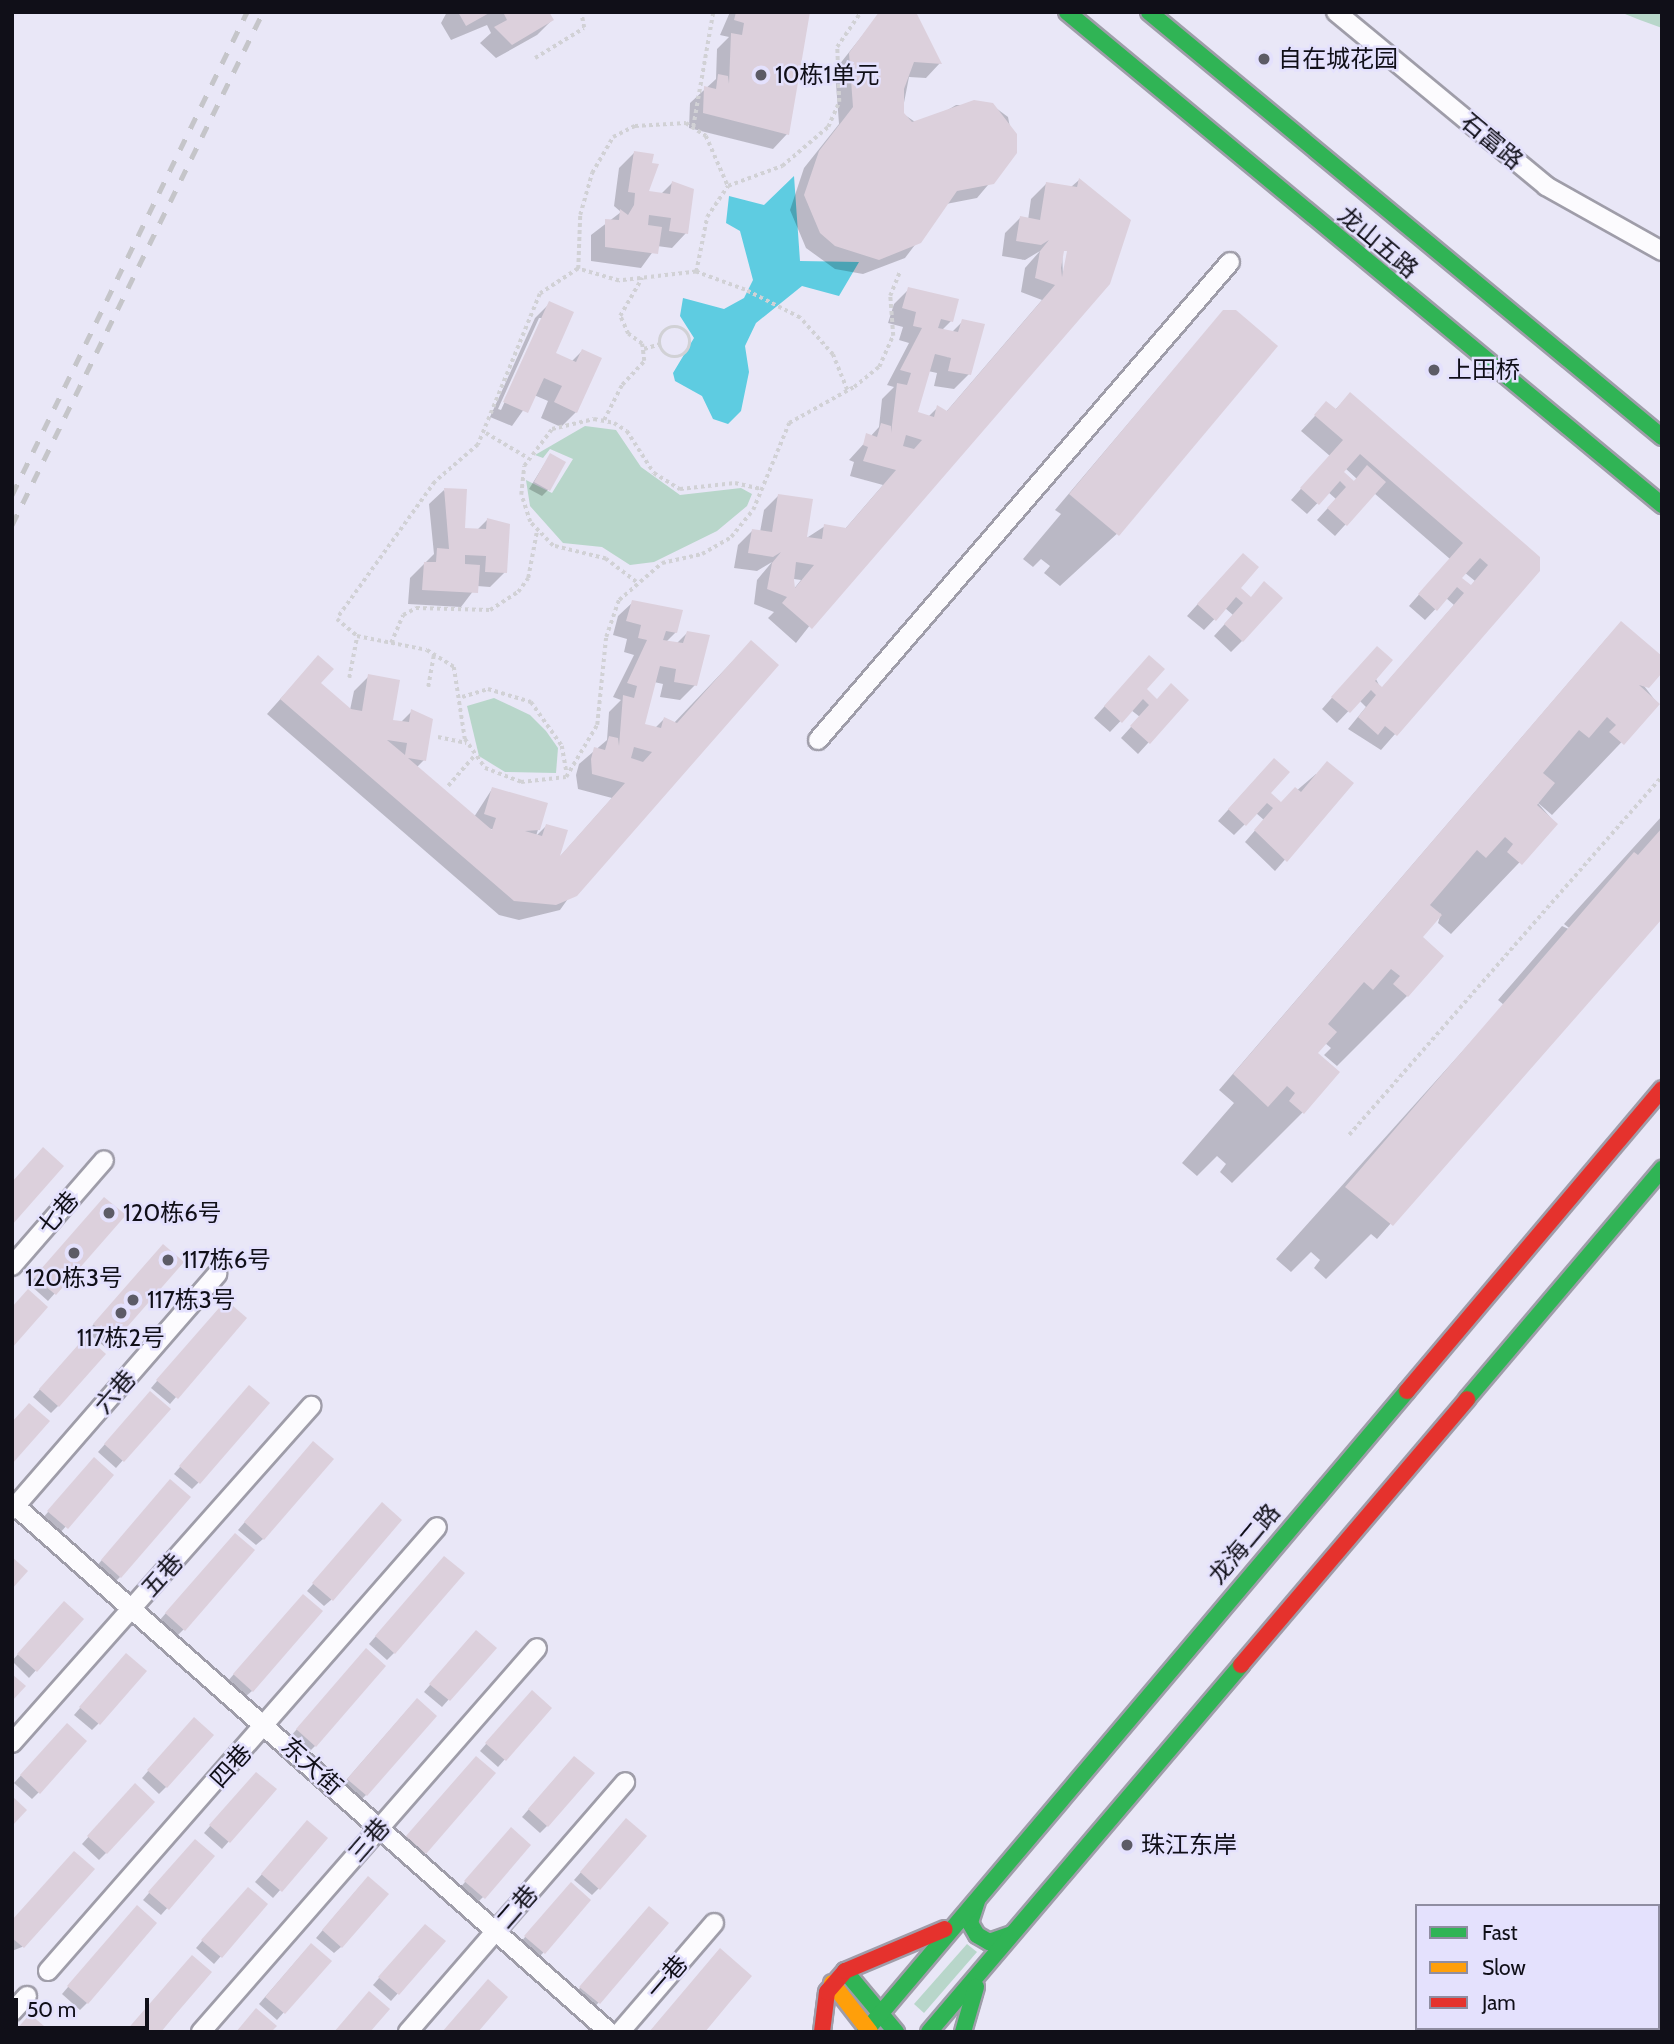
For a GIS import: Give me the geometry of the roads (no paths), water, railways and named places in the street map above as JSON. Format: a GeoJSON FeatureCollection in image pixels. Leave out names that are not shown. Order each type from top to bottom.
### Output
{"type":"FeatureCollection","features":[{"type":"Feature","properties":{"kind":"main road","name":"龙山五路"},"geometry":{"type":"LineString","coordinates":[[1067,12],[1662,505]]}},
{"type":"Feature","properties":{"kind":"main road","name":"龙山五路"},"geometry":{"type":"LineString","coordinates":[[1149,12],[1662,437]]}},
{"type":"Feature","properties":{"kind":"main road","name":"龙海二路"},"geometry":{"type":"LineString","coordinates":[[867,2031],[1662,1089]]}},
{"type":"Feature","properties":{"kind":"main road"},"geometry":{"type":"LineString","coordinates":[[929,2032],[1662,1169]]}},
{"type":"Feature","properties":{"kind":"main road"},"geometry":{"type":"LineString","coordinates":[[979,1897],[970,1923],[977,1936],[989,1942],[1012,1934]]}},
{"type":"Feature","properties":{"kind":"main road"},"geometry":{"type":"LineString","coordinates":[[822,2032],[832,1983],[845,1971],[942,1931],[979,1897]]}},
{"type":"Feature","properties":{"kind":"main road"},"geometry":{"type":"LineString","coordinates":[[963,2032],[972,1995],[1012,1934]]}},
{"type":"Feature","properties":{"kind":"main road"},"geometry":{"type":"LineString","coordinates":[[845,1971],[896,2032]]}},
{"type":"Feature","properties":{"kind":"main road"},"geometry":{"type":"LineString","coordinates":[[832,1983],[867,2031]]}},
{"type":"Feature","properties":{"kind":"street","name":"石富路"},"geometry":{"type":"LineString","coordinates":[[1336,12],[1546,186],[1662,251]]}},
{"type":"Feature","properties":{"kind":"street"},"geometry":{"type":"LineString","coordinates":[[818,740],[1230,262]]}},
{"type":"Feature","properties":{"kind":"street","name":"七巷"},"geometry":{"type":"LineString","coordinates":[[12,1266],[104,1160]]}},
{"type":"Feature","properties":{"kind":"street","name":"六巷"},"geometry":{"type":"LineString","coordinates":[[13,1507],[217,1274]]}},
{"type":"Feature","properties":{"kind":"street","name":"五巷"},"geometry":{"type":"LineString","coordinates":[[12,1743],[311,1406]]}},
{"type":"Feature","properties":{"kind":"street","name":"东大街"},"geometry":{"type":"LineString","coordinates":[[13,1507],[134,1606],[493,1934],[609,2032]]}},
{"type":"Feature","properties":{"kind":"street","name":"四巷"},"geometry":{"type":"LineString","coordinates":[[48,1971],[437,1527]]}},
{"type":"Feature","properties":{"kind":"street","name":"三巷"},"geometry":{"type":"LineString","coordinates":[[201,2032],[537,1648]]}},
{"type":"Feature","properties":{"kind":"street","name":"二巷"},"geometry":{"type":"LineString","coordinates":[[408,2032],[625,1782]]}},
{"type":"Feature","properties":{"kind":"street","name":"一巷"},"geometry":{"type":"LineString","coordinates":[[620,2032],[714,1923]]}},
{"type":"Feature","properties":{"kind":"street"},"geometry":{"type":"LineString","coordinates":[[12,2012],[27,1996]]}},
{"type":"Feature","properties":{"kind":"water"},"geometry":{"type":"Polygon","coordinates":[[[794,176],[800,261],[859,262],[839,296],[802,286],[756,323],[745,346],[749,372],[741,411],[728,424],[713,419],[702,396],[675,381],[673,373],[694,338],[680,316],[683,298],[724,309],[744,298],[753,280],[740,231],[726,223],[729,196],[764,205],[794,176]]]}},
{"type":"Feature","properties":{"kind":"railway"},"geometry":{"type":"LineString","coordinates":[[12,495],[247,12]]}},
{"type":"Feature","properties":{"kind":"railway"},"geometry":{"type":"LineString","coordinates":[[12,525],[263,12]]}},
{"type":"Feature","properties":{"kind":"place","name":"自在城花园"},"geometry":{"type":"Point","coordinates":[1264,59]}},
{"type":"Feature","properties":{"kind":"place","name":"10栋1单元"},"geometry":{"type":"Point","coordinates":[761,75]}},
{"type":"Feature","properties":{"kind":"place","name":"上田桥"},"geometry":{"type":"Point","coordinates":[1434,370]}},
{"type":"Feature","properties":{"kind":"place","name":"120栋6号"},"geometry":{"type":"Point","coordinates":[109,1213]}},
{"type":"Feature","properties":{"kind":"place","name":"120栋3号"},"geometry":{"type":"Point","coordinates":[74,1253]}},
{"type":"Feature","properties":{"kind":"place","name":"117栋6号"},"geometry":{"type":"Point","coordinates":[168,1260]}},
{"type":"Feature","properties":{"kind":"place","name":"117栋3号"},"geometry":{"type":"Point","coordinates":[133,1300]}},
{"type":"Feature","properties":{"kind":"place","name":"117栋2号"},"geometry":{"type":"Point","coordinates":[121,1313]}},
{"type":"Feature","properties":{"kind":"place","name":"珠江东岸"},"geometry":{"type":"Point","coordinates":[1127,1845]}}]}
